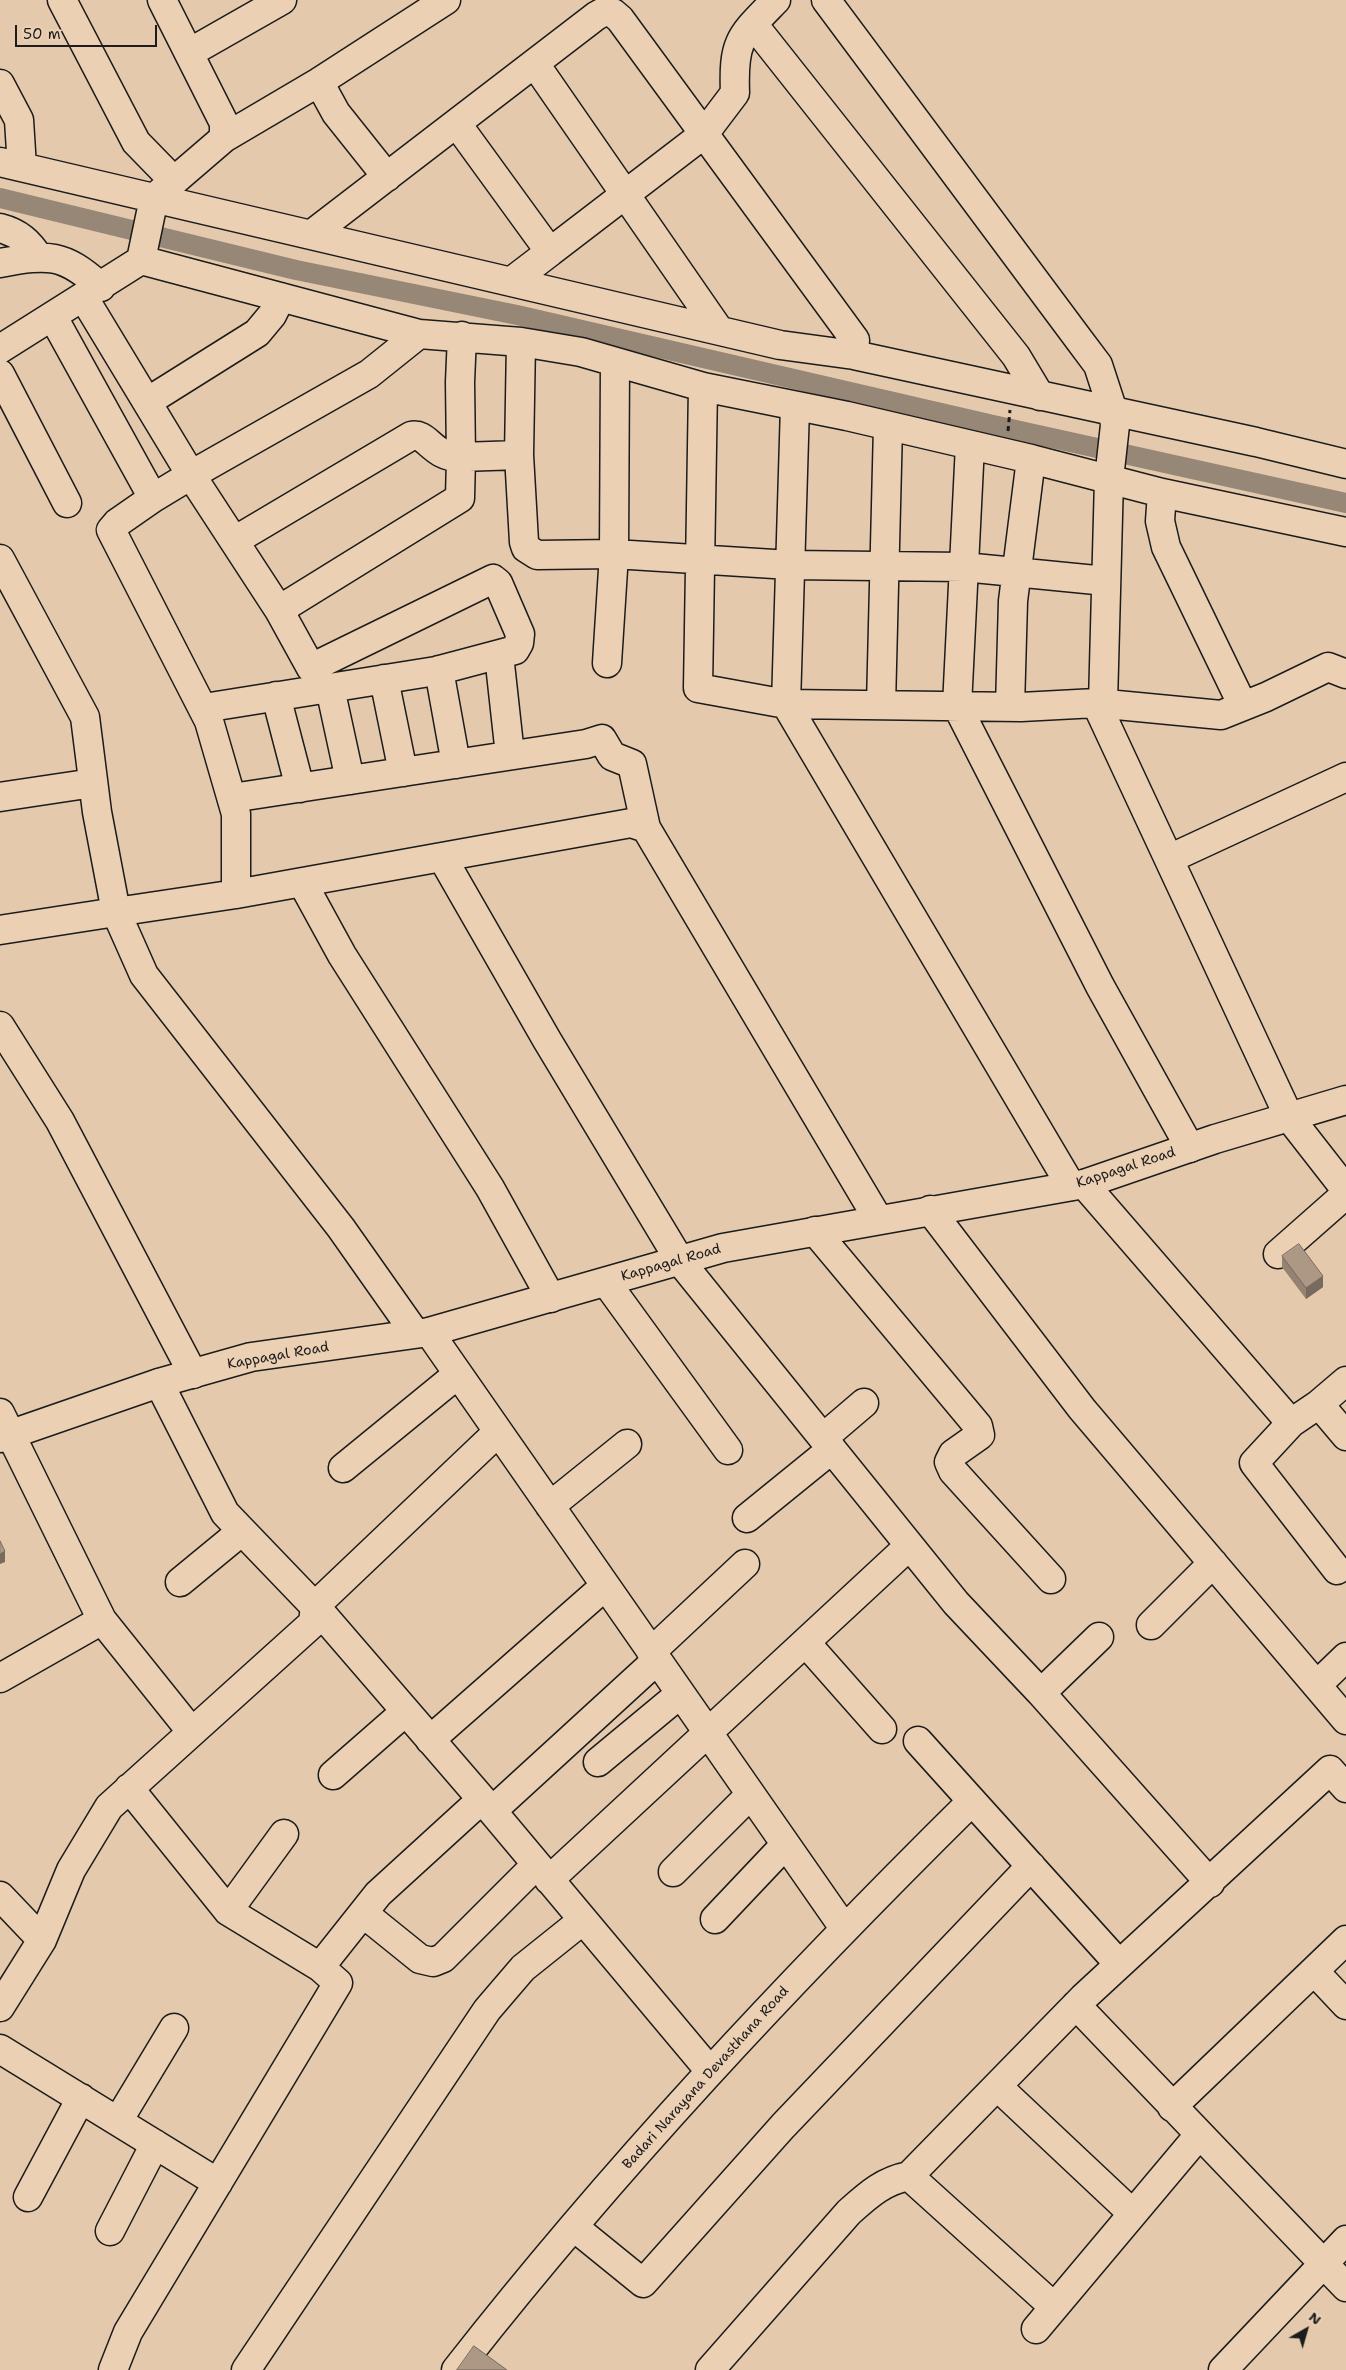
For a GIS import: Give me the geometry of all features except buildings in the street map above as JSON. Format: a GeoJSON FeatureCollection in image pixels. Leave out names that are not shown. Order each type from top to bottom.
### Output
{"type":"FeatureCollection","features":[{"type":"Feature","properties":{"kind":"street"},"geometry":{"type":"LineString","coordinates":[[62,0],[136,142],[174,181]]}},
{"type":"Feature","properties":{"kind":"street"},"geometry":{"type":"LineString","coordinates":[[162,0],[224,123],[224,138]]}},
{"type":"Feature","properties":{"kind":"street"},"geometry":{"type":"LineString","coordinates":[[189,53],[282,0]]}},
{"type":"Feature","properties":{"kind":"street"},"geometry":{"type":"LineString","coordinates":[[0,349],[141,260],[154,198],[224,138],[319,82],[446,0]]}},
{"type":"Feature","properties":{"kind":"street"},"geometry":{"type":"LineString","coordinates":[[512,281],[704,134],[736,93],[734,64],[736,49],[753,24],[776,0]]}},
{"type":"Feature","properties":{"kind":"street"},"geometry":{"type":"LineString","coordinates":[[826,0],[1098,365],[1114,418],[1109,474],[1100,703],[1289,1117],[1346,1190]]}},
{"type":"Feature","properties":{"kind":"street"},"geometry":{"type":"LineString","coordinates":[[312,234],[536,64],[596,16],[606,11],[613,13],[620,19],[855,340],[854,354]]}},
{"type":"Feature","properties":{"kind":"street"},"geometry":{"type":"LineString","coordinates":[[753,24],[1016,356],[1040,396]]}},
{"type":"Feature","properties":{"kind":"street"},"geometry":{"type":"LineString","coordinates":[[536,64],[719,330]]}},
{"type":"Feature","properties":{"kind":"street"},"geometry":{"type":"LineString","coordinates":[[319,82],[336,113],[387,177]]}},
{"type":"Feature","properties":{"kind":"street"},"geometry":{"type":"LineString","coordinates":[[0,84],[19,120],[11,164],[780,344],[854,354],[1040,396],[1114,418],[1346,464]]}},
{"type":"Feature","properties":{"kind":"street"},"geometry":{"type":"LineString","coordinates":[[457,124],[550,252]]}},
{"type":"Feature","properties":{"kind":"street"},"geometry":{"type":"LineString","coordinates":[[0,228],[22,236],[30,243],[39,258]]}},
{"type":"Feature","properties":{"kind":"street"},"geometry":{"type":"LineString","coordinates":[[0,263],[39,258],[62,259],[72,263],[93,292],[147,402],[191,475],[279,610],[321,682],[350,780]]}},
{"type":"Feature","properties":{"kind":"street"},"geometry":{"type":"LineString","coordinates":[[141,260],[420,334],[522,342],[581,352],[703,387],[888,426],[1031,459],[1109,474],[1162,493],[1346,532]]}},
{"type":"Feature","properties":{"kind":"street"},"geometry":{"type":"LineString","coordinates":[[147,402],[256,333],[272,315],[281,297]]}},
{"type":"Feature","properties":{"kind":"street"},"geometry":{"type":"LineString","coordinates":[[53,317],[153,498]]}},
{"type":"Feature","properties":{"kind":"street"},"geometry":{"type":"LineString","coordinates":[[236,894],[236,814],[204,708],[111,530],[116,522],[191,475],[369,374],[420,334]]}},
{"type":"Feature","properties":{"kind":"street"},"geometry":{"type":"LineString","coordinates":[[279,610],[460,498],[462,487],[460,382],[462,336]]}},
{"type":"Feature","properties":{"kind":"street"},"geometry":{"type":"LineString","coordinates":[[522,342],[519,455],[524,542],[526,548],[537,555],[614,554],[790,565],[964,567],[1106,581]]}},
{"type":"Feature","properties":{"kind":"street"},"geometry":{"type":"LineString","coordinates":[[607,663],[614,554],[615,362]]}},
{"type":"Feature","properties":{"kind":"street"},"geometry":{"type":"LineString","coordinates":[[0,374],[67,503]]}},
{"type":"Feature","properties":{"kind":"street"},"geometry":{"type":"LineString","coordinates":[[703,387],[698,688],[786,704],[1010,707],[1100,703],[1221,715],[1328,667],[1346,674]]}},
{"type":"Feature","properties":{"kind":"street"},"geometry":{"type":"LineString","coordinates":[[795,406],[786,704],[1077,1185],[1291,1423]]}},
{"type":"Feature","properties":{"kind":"street"},"geometry":{"type":"LineString","coordinates":[[881,705],[888,426]]}},
{"type":"Feature","properties":{"kind":"street"},"geometry":{"type":"LineString","coordinates":[[234,541],[411,436],[422,437],[443,455],[461,457],[519,455]]}},
{"type":"Feature","properties":{"kind":"street"},"geometry":{"type":"LineString","coordinates":[[970,445],[956,706],[1100,986],[1190,1148]]}},
{"type":"Feature","properties":{"kind":"street"},"geometry":{"type":"LineString","coordinates":[[1010,707],[1013,601],[1031,459]]}},
{"type":"Feature","properties":{"kind":"street"},"geometry":{"type":"LineString","coordinates":[[1162,493],[1160,521],[1166,547],[1243,706]]}},
{"type":"Feature","properties":{"kind":"street"},"geometry":{"type":"LineString","coordinates":[[0,558],[85,716],[93,783],[116,912],[144,975],[340,1228],[422,1332],[458,1374],[784,1845],[844,1928]]}},
{"type":"Feature","properties":{"kind":"street"},"geometry":{"type":"LineString","coordinates":[[204,708],[276,696],[321,682],[492,579],[498,583],[520,634],[519,643],[514,650],[439,670],[384,679],[321,682]]}},
{"type":"Feature","properties":{"kind":"street"},"geometry":{"type":"LineString","coordinates":[[499,655],[510,755]]}},
{"type":"Feature","properties":{"kind":"street"},"geometry":{"type":"LineString","coordinates":[[439,670],[456,764]]}},
{"type":"Feature","properties":{"kind":"street"},"geometry":{"type":"LineString","coordinates":[[384,679],[403,772]]}},
{"type":"Feature","properties":{"kind":"street"},"geometry":{"type":"LineString","coordinates":[[276,696],[300,788]]}},
{"type":"Feature","properties":{"kind":"street"},"geometry":{"type":"LineString","coordinates":[[232,798],[586,744],[602,739],[612,756],[632,764],[646,828],[878,1219]]}},
{"type":"Feature","properties":{"kind":"street"},"geometry":{"type":"LineString","coordinates":[[1170,859],[1346,777]]}},
{"type":"Feature","properties":{"kind":"street"},"geometry":{"type":"LineString","coordinates":[[0,797],[93,783]]}},
{"type":"Feature","properties":{"kind":"street"},"geometry":{"type":"LineString","coordinates":[[0,930],[236,894],[631,823],[646,828]]}},
{"type":"Feature","properties":{"kind":"street"},"geometry":{"type":"LineString","coordinates":[[442,857],[547,1040],[680,1261],[956,1602],[1041,1693],[1210,1883]]}},
{"type":"Feature","properties":{"kind":"street"},"geometry":{"type":"LineString","coordinates":[[302,882],[342,955],[490,1188],[551,1298]]}},
{"type":"Feature","properties":{"kind":"street"},"geometry":{"type":"LineString","coordinates":[[0,1026],[60,1121],[193,1374]]}},
{"type":"Feature","properties":{"kind":"street","name":"Kappagal Road"},"geometry":{"type":"LineString","coordinates":[[4,1428],[251,1357],[422,1332],[551,1298],[723,1248],[1077,1185],[1346,1100]]}},
{"type":"Feature","properties":{"kind":"street"},"geometry":{"type":"LineString","coordinates":[[1278,1254],[1346,1194]]}},
{"type":"Feature","properties":{"kind":"street"},"geometry":{"type":"LineString","coordinates":[[930,1210],[1082,1409],[1346,1720]]}},
{"type":"Feature","properties":{"kind":"street"},"geometry":{"type":"LineString","coordinates":[[815,1231],[978,1426],[980,1435],[953,1454],[949,1462],[953,1471],[1051,1579]]}},
{"type":"Feature","properties":{"kind":"street"},"geometry":{"type":"LineString","coordinates":[[606,1282],[728,1450]]}},
{"type":"Feature","properties":{"kind":"street"},"geometry":{"type":"LineString","coordinates":[[343,1468],[458,1374]]}},
{"type":"Feature","properties":{"kind":"street"},"geometry":{"type":"LineString","coordinates":[[1337,1570],[1254,1463],[1291,1423],[1319,1404],[1346,1381]]}},
{"type":"Feature","properties":{"kind":"street"},"geometry":{"type":"LineString","coordinates":[[159,1383],[225,1514],[315,1606],[710,2071]]}},
{"type":"Feature","properties":{"kind":"street"},"geometry":{"type":"LineString","coordinates":[[747,1518],[827,1444],[864,1403]]}},
{"type":"Feature","properties":{"kind":"street"},"geometry":{"type":"LineString","coordinates":[[1319,1404],[1346,1436]]}},
{"type":"Feature","properties":{"kind":"street"},"geometry":{"type":"LineString","coordinates":[[4,1428],[102,1620],[191,1731]]}},
{"type":"Feature","properties":{"kind":"street"},"geometry":{"type":"LineString","coordinates":[[0,2007],[42,1940],[71,1870],[109,1807],[191,1731],[313,1623],[315,1606],[498,1432]]}},
{"type":"Feature","properties":{"kind":"street"},"geometry":{"type":"LineString","coordinates":[[550,1506],[627,1444]]}},
{"type":"Feature","properties":{"kind":"street"},"geometry":{"type":"LineString","coordinates":[[180,1582],[242,1531]]}},
{"type":"Feature","properties":{"kind":"street"},"geometry":{"type":"LineString","coordinates":[[363,1913],[420,1959],[434,1962],[443,1958],[708,1735],[909,1546]]}},
{"type":"Feature","properties":{"kind":"street"},"geometry":{"type":"LineString","coordinates":[[1151,1625],[1213,1562]]}},
{"type":"Feature","properties":{"kind":"street"},"geometry":{"type":"LineString","coordinates":[[320,1967],[378,1894],[486,1805],[654,1656],[744,1564]]}},
{"type":"Feature","properties":{"kind":"street"},"geometry":{"type":"LineString","coordinates":[[430,1740],[605,1586]]}},
{"type":"Feature","properties":{"kind":"street"},"geometry":{"type":"LineString","coordinates":[[0,1678],[102,1620]]}},
{"type":"Feature","properties":{"kind":"street"},"geometry":{"type":"LineString","coordinates":[[1041,1693],[1100,1637]]}},
{"type":"Feature","properties":{"kind":"street"},"geometry":{"type":"LineString","coordinates":[[806,1643],[882,1728]]}},
{"type":"Feature","properties":{"kind":"street"},"geometry":{"type":"LineString","coordinates":[[1317,1685],[1346,1657]]}},
{"type":"Feature","properties":{"kind":"street"},"geometry":{"type":"LineString","coordinates":[[598,1762],[680,1694]]}},
{"type":"Feature","properties":{"kind":"street"},"geometry":{"type":"LineString","coordinates":[[333,1775],[405,1712]]}},
{"type":"Feature","properties":{"kind":"street"},"geometry":{"type":"LineString","coordinates":[[918,1741],[1119,1964]]}},
{"type":"Feature","properties":{"kind":"street"},"geometry":{"type":"LineString","coordinates":[[710,2370],[848,2212],[874,2189],[892,2179],[909,2176],[1076,2005],[1330,1770],[1346,1788]]}},
{"type":"Feature","properties":{"kind":"street"},"geometry":{"type":"LineString","coordinates":[[113,2370],[128,2332],[338,1983],[320,1967],[228,1911],[129,1788]]}},
{"type":"Feature","properties":{"kind":"street"},"geometry":{"type":"LineString","coordinates":[[673,1872],[750,1794]]}},
{"type":"Feature","properties":{"kind":"street","name":"Badari Narayana Devasthana Road"},"geometry":{"type":"LineString","coordinates":[[456,2370],[574,2227],[710,2071],[844,1928],[972,1801]]}},
{"type":"Feature","properties":{"kind":"street"},"geometry":{"type":"LineString","coordinates":[[228,1911],[284,1834]]}},
{"type":"Feature","properties":{"kind":"street"},"geometry":{"type":"LineString","coordinates":[[716,1919],[784,1845]]}},
{"type":"Feature","properties":{"kind":"street"},"geometry":{"type":"LineString","coordinates":[[574,2227],[643,2282],[783,2126],[1031,1866]]}},
{"type":"Feature","properties":{"kind":"street"},"geometry":{"type":"LineString","coordinates":[[0,1896],[42,1940]]}},
{"type":"Feature","properties":{"kind":"street"},"geometry":{"type":"LineString","coordinates":[[246,2370],[487,2010],[523,1968],[583,1920]]}},
{"type":"Feature","properties":{"kind":"street"},"geometry":{"type":"LineString","coordinates":[[1172,2106],[1346,1940]]}},
{"type":"Feature","properties":{"kind":"street"},"geometry":{"type":"LineString","coordinates":[[1314,1971],[1346,2005]]}},
{"type":"Feature","properties":{"kind":"street"},"geometry":{"type":"LineString","coordinates":[[1076,2005],[1346,2287]]}},
{"type":"Feature","properties":{"kind":"street"},"geometry":{"type":"LineString","coordinates":[[118,2121],[174,2028]]}},
{"type":"Feature","properties":{"kind":"street"},"geometry":{"type":"LineString","coordinates":[[0,2049],[218,2183]]}},
{"type":"Feature","properties":{"kind":"street"},"geometry":{"type":"LineString","coordinates":[[998,2087],[1132,2212]]}},
{"type":"Feature","properties":{"kind":"street"},"geometry":{"type":"LineString","coordinates":[[28,2197],[80,2098]]}},
{"type":"Feature","properties":{"kind":"street"},"geometry":{"type":"LineString","coordinates":[[1036,2329],[1132,2212],[1199,2135]]}},
{"type":"Feature","properties":{"kind":"street"},"geometry":{"type":"LineString","coordinates":[[110,2231],[155,2144]]}},
{"type":"Feature","properties":{"kind":"street"},"geometry":{"type":"LineString","coordinates":[[909,2176],[1054,2307]]}},
{"type":"Feature","properties":{"kind":"street"},"geometry":{"type":"LineString","coordinates":[[1223,2370],[1346,2240]]}},
{"type":"Feature","properties":{"kind":"path"},"geometry":{"type":"LineString","coordinates":[[1005,453],[1013,390]]}},
{"type":"Feature","properties":{"kind":"waterway"},"geometry":{"type":"LineString","coordinates":[[0,198],[296,270],[517,315],[993,425],[1346,503]]}}]}
